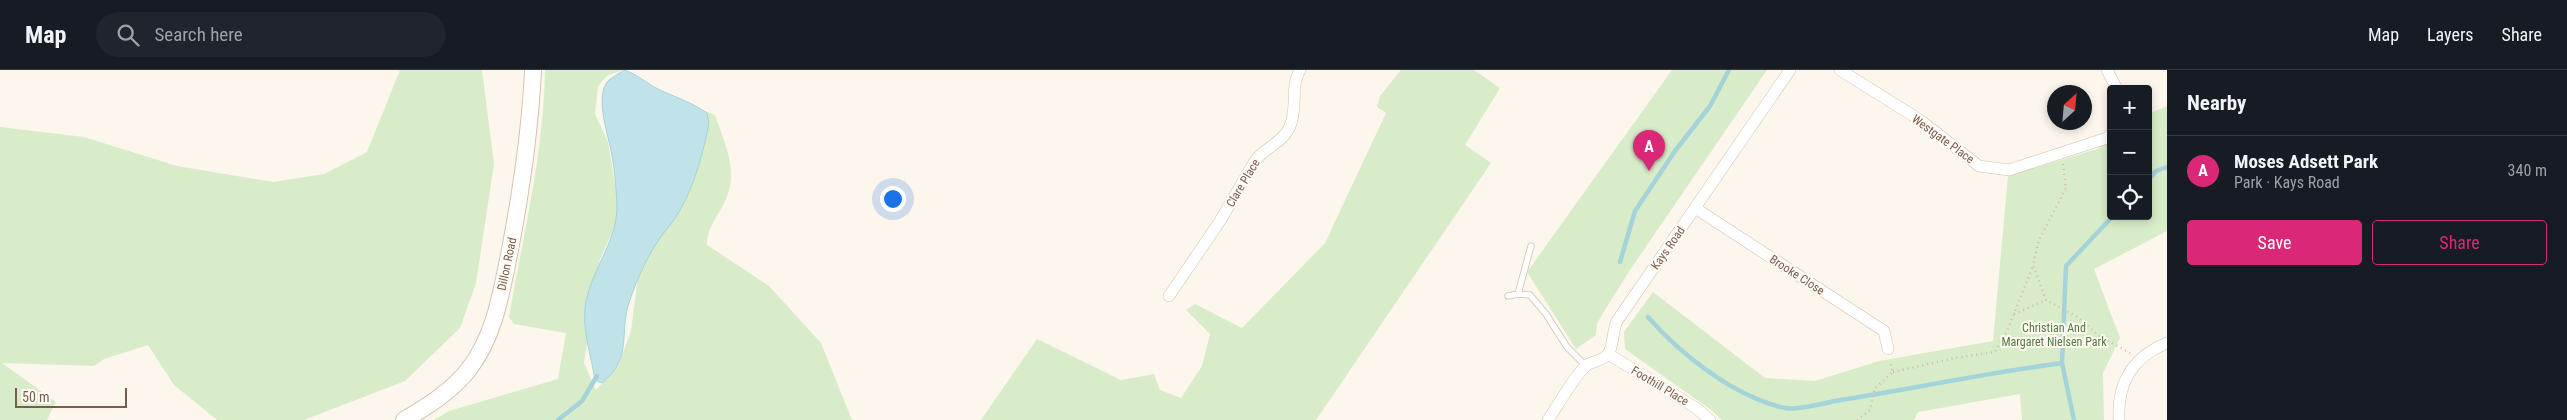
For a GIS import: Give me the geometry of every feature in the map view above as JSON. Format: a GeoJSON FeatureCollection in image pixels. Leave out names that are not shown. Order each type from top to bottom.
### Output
{"type":"FeatureCollection","features":[{"type":"Feature","properties":{"kind":"main road","name":"Dillon Road"},"geometry":{"type":"LineString","coordinates":[[404,420],[454,386],[478,356],[490,330],[505,274],[521,194],[529,139],[533,70]]}},
{"type":"Feature","properties":{"kind":"street","name":"Clare Place"},"geometry":{"type":"LineString","coordinates":[[1169,296],[1224,214],[1260,154],[1284,138],[1294,118],[1295,78],[1300,70]]}},
{"type":"Feature","properties":{"kind":"street","name":"Kays Road"},"geometry":{"type":"LineString","coordinates":[[1608,354],[1612,346],[1612,333],[1617,320],[1790,70]]}},
{"type":"Feature","properties":{"kind":"street","name":"Westgate Place"},"geometry":{"type":"LineString","coordinates":[[1840,70],[1920,120],[1979,166],[2009,170],[2107,138]]}},
{"type":"Feature","properties":{"kind":"street"},"geometry":{"type":"LineString","coordinates":[[2107,70],[2115,85]]}},
{"type":"Feature","properties":{"kind":"street","name":"Brooke Close"},"geometry":{"type":"LineString","coordinates":[[1695,208],[1884,331],[1888,349]]}},
{"type":"Feature","properties":{"kind":"street"},"geometry":{"type":"LineString","coordinates":[[2119,420],[2125,380],[2139,359],[2149,351],[2167,343]]}},
{"type":"Feature","properties":{"kind":"street"},"geometry":{"type":"LineString","coordinates":[[1548,420],[1586,366],[1602,360],[1608,354]]}},
{"type":"Feature","properties":{"kind":"street","name":"Foothill Place"},"geometry":{"type":"LineString","coordinates":[[1608,354],[1696,408],[1710,420]]}},
{"type":"Feature","properties":{"kind":"lane"},"geometry":{"type":"LineString","coordinates":[[1518,294],[1531,246]]}},
{"type":"Feature","properties":{"kind":"lane"},"geometry":{"type":"LineString","coordinates":[[1508,296],[1518,294],[1530,295],[1546,314],[1567,347],[1586,366]]}},
{"type":"Feature","properties":{"kind":"path"},"geometry":{"type":"LineString","coordinates":[[1857,420],[1870,410],[1875,388],[1893,372],[1955,358],[1995,352],[2013,315],[2033,265],[2039,240],[2066,188],[2062,152]]}},
{"type":"Feature","properties":{"kind":"path"},"geometry":{"type":"LineString","coordinates":[[2033,265],[2046,300],[2071,314],[2098,335],[2139,359]]}},
{"type":"Feature","properties":{"kind":"path"},"geometry":{"type":"LineString","coordinates":[[2013,315],[2046,300]]}},
{"type":"Feature","properties":{"kind":"path"},"geometry":{"type":"LineString","coordinates":[[1888,349],[1893,372]]}},
{"type":"Feature","properties":{"kind":"green space"},"geometry":{"type":"Polygon","coordinates":[[[400,70],[482,70],[494,164],[476,283],[460,328],[405,381],[304,420],[217,420],[174,385],[148,345],[104,359],[94,366],[2,363],[56,402],[47,420],[0,420],[0,127],[84,137],[177,166],[273,182],[324,174],[367,152],[400,70]]]}},
{"type":"Feature","properties":{"kind":"green space"},"geometry":{"type":"Polygon","coordinates":[[[545,70],[624,70],[608,75],[598,86],[595,114],[608,142],[620,215],[600,259],[584,363],[596,390],[618,366],[631,331],[641,254],[698,119],[705,111],[715,115],[731,167],[730,188],[711,227],[707,245],[769,286],[821,343],[852,420],[434,420],[449,411],[558,379],[566,333],[514,324],[509,317],[537,163],[544,101],[545,70]]]}},
{"type":"Feature","properties":{"kind":"green space"},"geometry":{"type":"Polygon","coordinates":[[[1401,70],[1474,70],[1500,88],[1465,145],[1491,163],[1316,420],[981,420],[1037,339],[1121,380],[1154,374],[1160,390],[1181,398],[1202,366],[1210,334],[1186,310],[1195,304],[1242,328],[1325,243],[1386,113],[1377,107],[1380,96],[1401,70]]]}},
{"type":"Feature","properties":{"kind":"green space"},"geometry":{"type":"Polygon","coordinates":[[[1672,70],[1767,70],[1628,273],[1597,323],[1596,335],[1576,349],[1527,272],[1672,70]]]}},
{"type":"Feature","properties":{"kind":"green space","name":"Christian And Margaret Nielsen Park"},"geometry":{"type":"Polygon","coordinates":[[[2167,106],[2167,231],[2094,269],[2120,338],[2103,373],[2104,420],[2022,420],[2020,394],[1918,412],[1914,420],[1722,420],[1711,410],[1625,349],[1624,332],[1653,292],[1765,378],[1815,381],[1879,361],[1993,341],[2008,176],[2097,149],[2107,141],[2107,220],[2152,220],[2152,112],[2167,106]]]}},
{"type":"Feature","properties":{"kind":"water"},"geometry":{"type":"Polygon","coordinates":[[[624,70],[658,89],[701,109],[707,113],[709,123],[690,190],[678,214],[658,241],[642,269],[627,312],[622,354],[612,373],[602,383],[595,380],[586,331],[585,311],[589,289],[614,230],[616,217],[615,174],[602,107],[602,97],[608,81],[624,70]]]}},
{"type":"Feature","properties":{"kind":"waterway"},"geometry":{"type":"LineString","coordinates":[[1620,262],[1635,211],[1675,151],[1710,106],[1729,70]]}},
{"type":"Feature","properties":{"kind":"waterway"},"geometry":{"type":"LineString","coordinates":[[2152,176],[2156,171],[2167,167]]}},
{"type":"Feature","properties":{"kind":"waterway"},"geometry":{"type":"LineString","coordinates":[[2074,420],[2062,363],[2066,266],[2109,220]]}},
{"type":"Feature","properties":{"kind":"waterway"},"geometry":{"type":"LineString","coordinates":[[1648,317],[1676,346],[1710,373],[1747,394],[1790,409],[2062,363]]}},
{"type":"Feature","properties":{"kind":"waterway"},"geometry":{"type":"LineString","coordinates":[[558,420],[582,401],[597,376]]}},
{"type":"Feature","properties":{"kind":"place","name":"Moses Adsett Park"},"geometry":{"type":"Point","coordinates":[1649,171]}}]}
